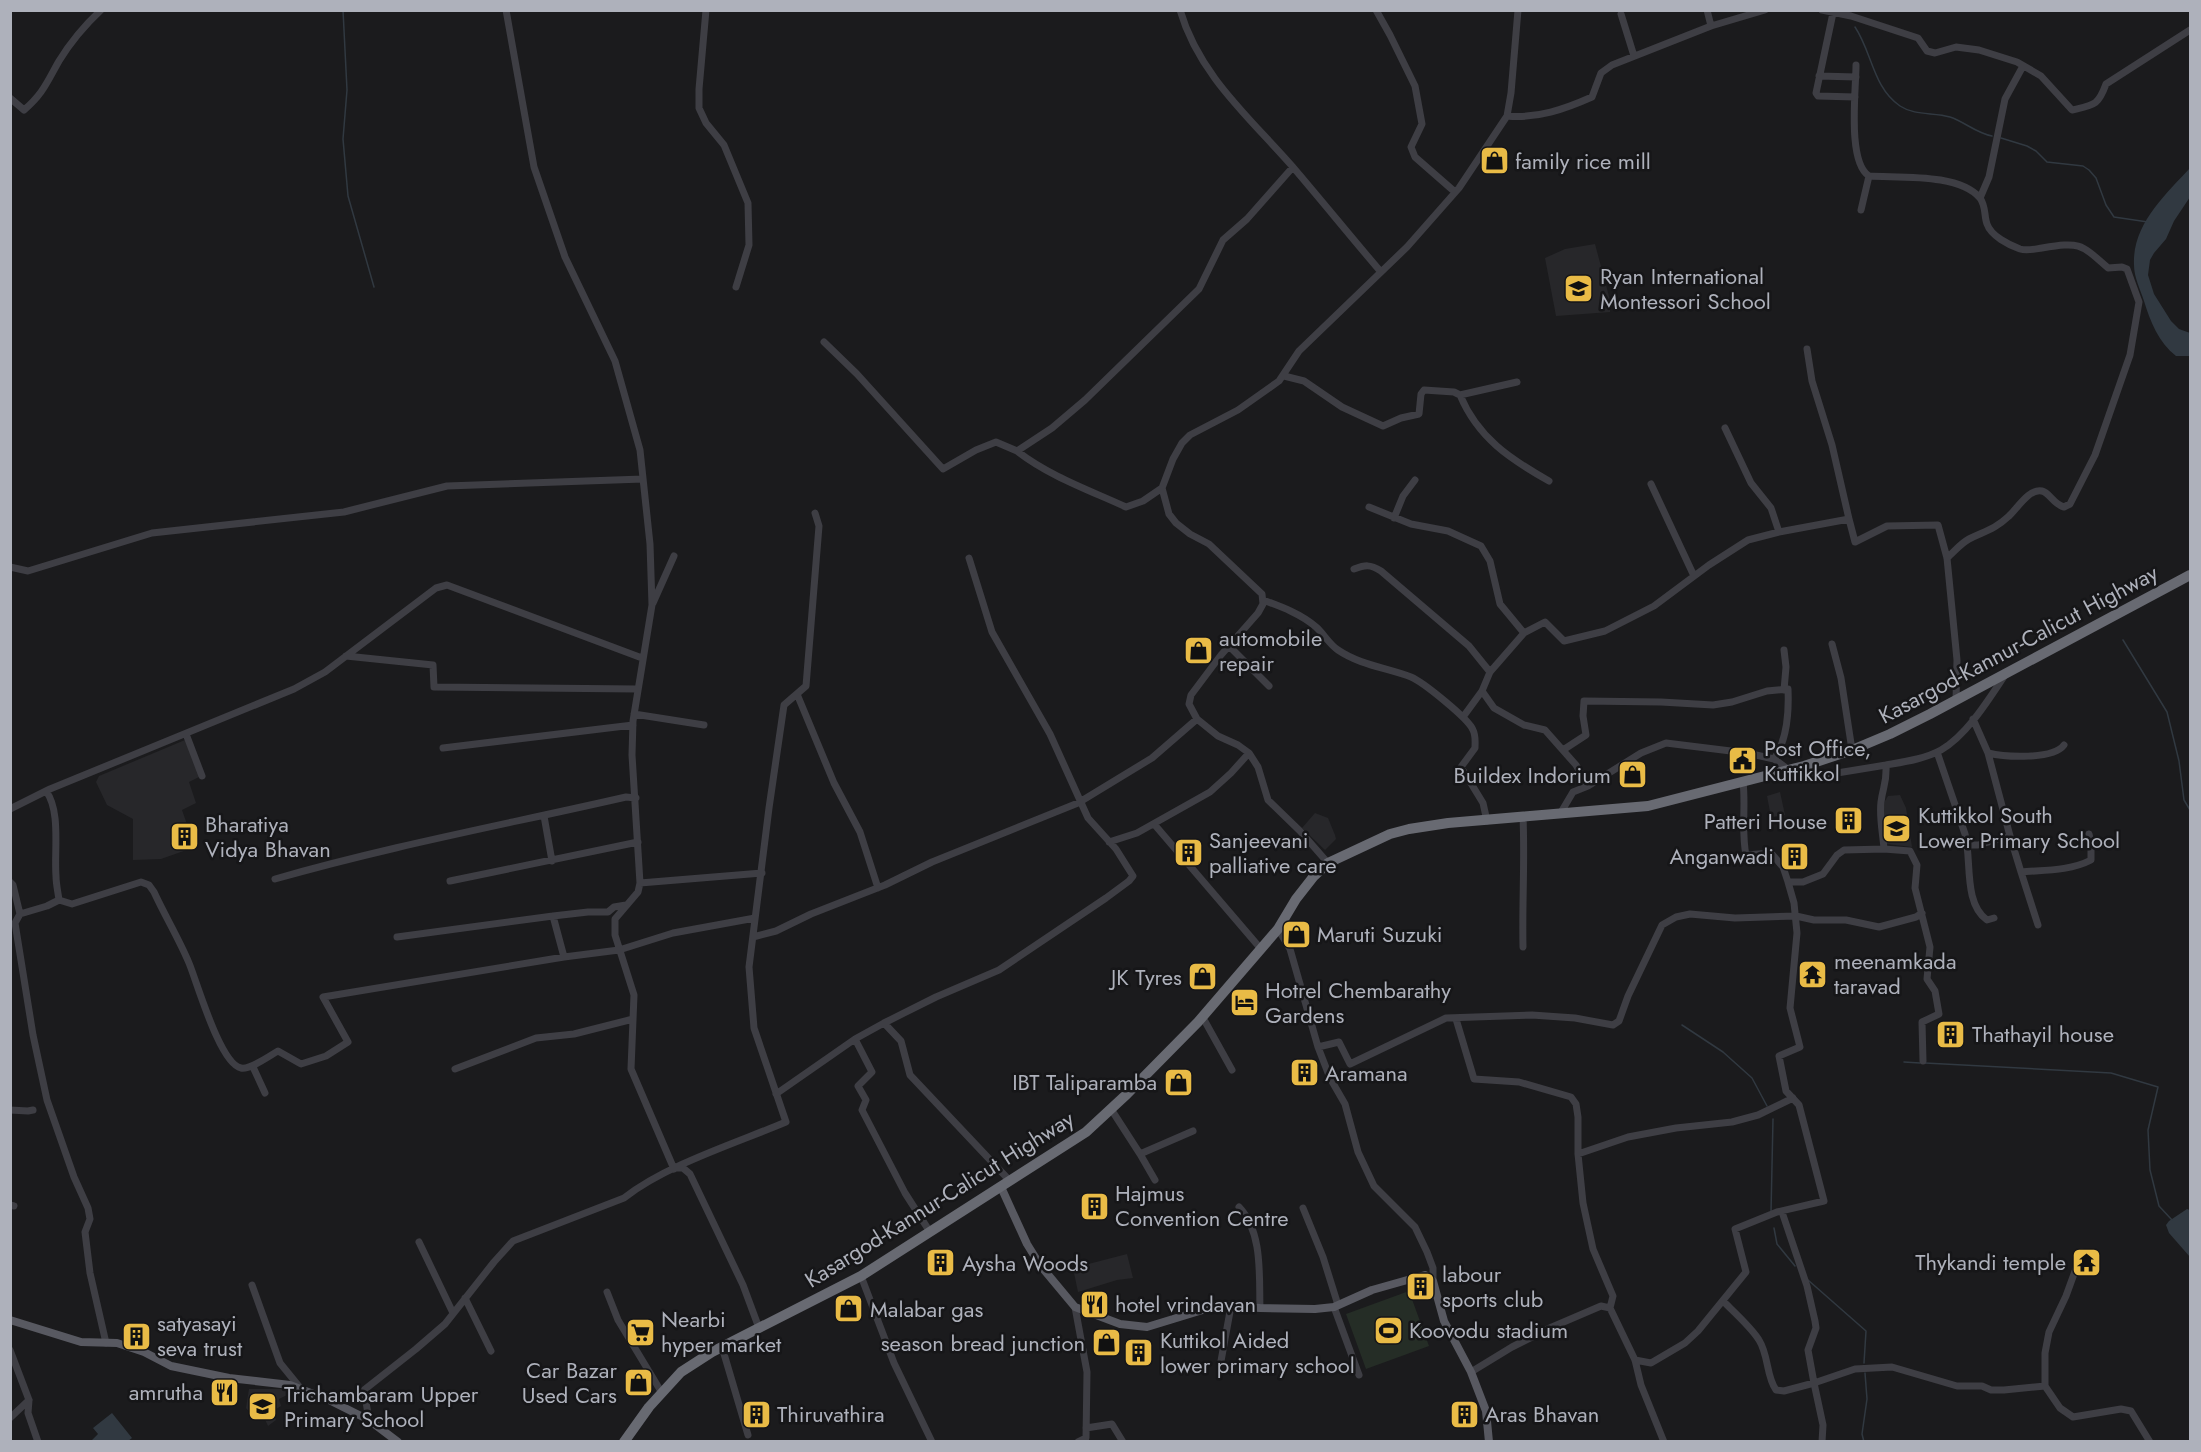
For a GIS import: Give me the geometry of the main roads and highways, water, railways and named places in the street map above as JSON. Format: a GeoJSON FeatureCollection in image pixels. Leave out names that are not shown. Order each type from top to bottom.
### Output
{"type":"FeatureCollection","features":[{"type":"Feature","properties":{"kind":"highway","name":"Kasargod-Kannur-Calicut Highway"},"geometry":{"type":"LineString","coordinates":[[624,1442],[681,1372],[722,1347],[861,1276],[1086,1132],[1202,1016],[1278,929],[1296,899],[1314,876],[1329,863],[1389,834],[1428,826],[1648,806],[1790,770],[1852,750],[1890,734],[1956,700],[2190,575]]}},
{"type":"Feature","properties":{"kind":"main road"},"geometry":{"type":"LineString","coordinates":[[1006,1184],[1027,1244],[1040,1265],[1075,1307],[1120,1324],[1147,1327],[1219,1305],[1315,1309],[1336,1306],[1372,1290],[1425,1275],[1433,1281],[1444,1321],[1470,1372],[1486,1411],[1489,1442]]}},
{"type":"Feature","properties":{"kind":"main road"},"geometry":{"type":"LineString","coordinates":[[10,1320],[81,1342],[117,1343],[144,1352],[171,1366],[229,1378],[290,1385],[369,1420],[398,1442]]}},
{"type":"Feature","properties":{"kind":"waterway"},"geometry":{"type":"LineString","coordinates":[[343,10],[347,90],[343,139],[348,196],[374,287]]}},
{"type":"Feature","properties":{"kind":"waterway"},"geometry":{"type":"LineString","coordinates":[[1855,27],[1878,80],[1884,90],[1900,106],[1918,113],[1950,117],[1992,136]]}},
{"type":"Feature","properties":{"kind":"waterway"},"geometry":{"type":"LineString","coordinates":[[2001,138],[2027,146],[2047,162],[2083,166],[2096,178],[2106,205],[2114,217],[2148,222]]}},
{"type":"Feature","properties":{"kind":"waterway"},"geometry":{"type":"LineString","coordinates":[[2123,640],[2167,712],[2179,761],[2184,800],[2190,810]]}},
{"type":"Feature","properties":{"kind":"waterway"},"geometry":{"type":"LineString","coordinates":[[1682,1025],[1723,1052],[1752,1078],[1767,1106]]}},
{"type":"Feature","properties":{"kind":"waterway"},"geometry":{"type":"LineString","coordinates":[[1904,1062],[1920,1063]]}},
{"type":"Feature","properties":{"kind":"waterway"},"geometry":{"type":"LineString","coordinates":[[1925,1063],[2111,1073],[2158,1087],[2148,1130],[2150,1170],[2159,1206],[2172,1220]]}},
{"type":"Feature","properties":{"kind":"waterway"},"geometry":{"type":"LineString","coordinates":[[1771,1212],[1773,1119]]}},
{"type":"Feature","properties":{"kind":"waterway"},"geometry":{"type":"LineString","coordinates":[[1774,1228],[1777,1244],[1795,1266]]}},
{"type":"Feature","properties":{"kind":"waterway"},"geometry":{"type":"LineString","coordinates":[[1808,1280],[1866,1331],[1864,1363]]}},
{"type":"Feature","properties":{"kind":"waterway"},"geometry":{"type":"LineString","coordinates":[[1864,1442],[1862,1434],[1867,1399],[1865,1373]]}},
{"type":"Feature","properties":{"kind":"place","name":"family rice mill"},"geometry":{"type":"Point","coordinates":[1494,161]}},
{"type":"Feature","properties":{"kind":"place","name":"Ryan International Montessori School"},"geometry":{"type":"Point","coordinates":[1579,289]}},
{"type":"Feature","properties":{"kind":"place","name":"automobile repair"},"geometry":{"type":"Point","coordinates":[1198,651]}},
{"type":"Feature","properties":{"kind":"place","name":"Post Office, Kuttikkol"},"geometry":{"type":"Point","coordinates":[1743,761]}},
{"type":"Feature","properties":{"kind":"place","name":"Buildex Indorium"},"geometry":{"type":"Point","coordinates":[1632,775]}},
{"type":"Feature","properties":{"kind":"place","name":"Patteri House"},"geometry":{"type":"Point","coordinates":[1848,821]}},
{"type":"Feature","properties":{"kind":"place","name":"Kuttikkol South Lower Primary School"},"geometry":{"type":"Point","coordinates":[1897,828]}},
{"type":"Feature","properties":{"kind":"place","name":"Bharatiya Vidya Bhavan"},"geometry":{"type":"Point","coordinates":[184,837]}},
{"type":"Feature","properties":{"kind":"place","name":"Sanjeevani palliative care"},"geometry":{"type":"Point","coordinates":[1188,853]}},
{"type":"Feature","properties":{"kind":"place","name":"Anganwadi"},"geometry":{"type":"Point","coordinates":[1795,856]}},
{"type":"Feature","properties":{"kind":"place","name":"Maruti Suzuki"},"geometry":{"type":"Point","coordinates":[1296,934]}},
{"type":"Feature","properties":{"kind":"place","name":"meenamkada taravad"},"geometry":{"type":"Point","coordinates":[1813,974]}},
{"type":"Feature","properties":{"kind":"place","name":"JK Tyres"},"geometry":{"type":"Point","coordinates":[1203,977]}},
{"type":"Feature","properties":{"kind":"place","name":"Hotrel Chembarathy Gardens"},"geometry":{"type":"Point","coordinates":[1244,1003]}},
{"type":"Feature","properties":{"kind":"place","name":"Thathayil house"},"geometry":{"type":"Point","coordinates":[1951,1034]}},
{"type":"Feature","properties":{"kind":"place","name":"Aramana"},"geometry":{"type":"Point","coordinates":[1304,1073]}},
{"type":"Feature","properties":{"kind":"place","name":"IBT Taliparamba"},"geometry":{"type":"Point","coordinates":[1178,1082]}},
{"type":"Feature","properties":{"kind":"place","name":"Hajmus Convention Centre"},"geometry":{"type":"Point","coordinates":[1094,1206]}},
{"type":"Feature","properties":{"kind":"place","name":"Thykandi temple"},"geometry":{"type":"Point","coordinates":[2087,1262]}},
{"type":"Feature","properties":{"kind":"place","name":"Aysha Woods"},"geometry":{"type":"Point","coordinates":[941,1263]}},
{"type":"Feature","properties":{"kind":"place","name":"labour sports club"},"geometry":{"type":"Point","coordinates":[1421,1287]}},
{"type":"Feature","properties":{"kind":"place","name":"hotel vrindavan"},"geometry":{"type":"Point","coordinates":[1094,1304]}},
{"type":"Feature","properties":{"kind":"place","name":"Malabar gas"},"geometry":{"type":"Point","coordinates":[849,1309]}},
{"type":"Feature","properties":{"kind":"place","name":"Koovodu stadium"},"geometry":{"type":"Point","coordinates":[1388,1330]}},
{"type":"Feature","properties":{"kind":"place","name":"Nearbi hyper market"},"geometry":{"type":"Point","coordinates":[640,1332]}},
{"type":"Feature","properties":{"kind":"place","name":"satyasayi seva trust"},"geometry":{"type":"Point","coordinates":[136,1336]}},
{"type":"Feature","properties":{"kind":"place","name":"season bread junction"},"geometry":{"type":"Point","coordinates":[1106,1343]}},
{"type":"Feature","properties":{"kind":"place","name":"Kuttikol Aided lower primary school"},"geometry":{"type":"Point","coordinates":[1139,1353]}},
{"type":"Feature","properties":{"kind":"place","name":"Car Bazar Used Cars"},"geometry":{"type":"Point","coordinates":[638,1383]}},
{"type":"Feature","properties":{"kind":"place","name":"amrutha"},"geometry":{"type":"Point","coordinates":[224,1392]}},
{"type":"Feature","properties":{"kind":"place","name":"Trichambaram Upper Primary School"},"geometry":{"type":"Point","coordinates":[263,1407]}},
{"type":"Feature","properties":{"kind":"place","name":"Thiruvathira"},"geometry":{"type":"Point","coordinates":[756,1414]}},
{"type":"Feature","properties":{"kind":"place","name":"Aras Bhavan"},"geometry":{"type":"Point","coordinates":[1464,1414]}}]}
